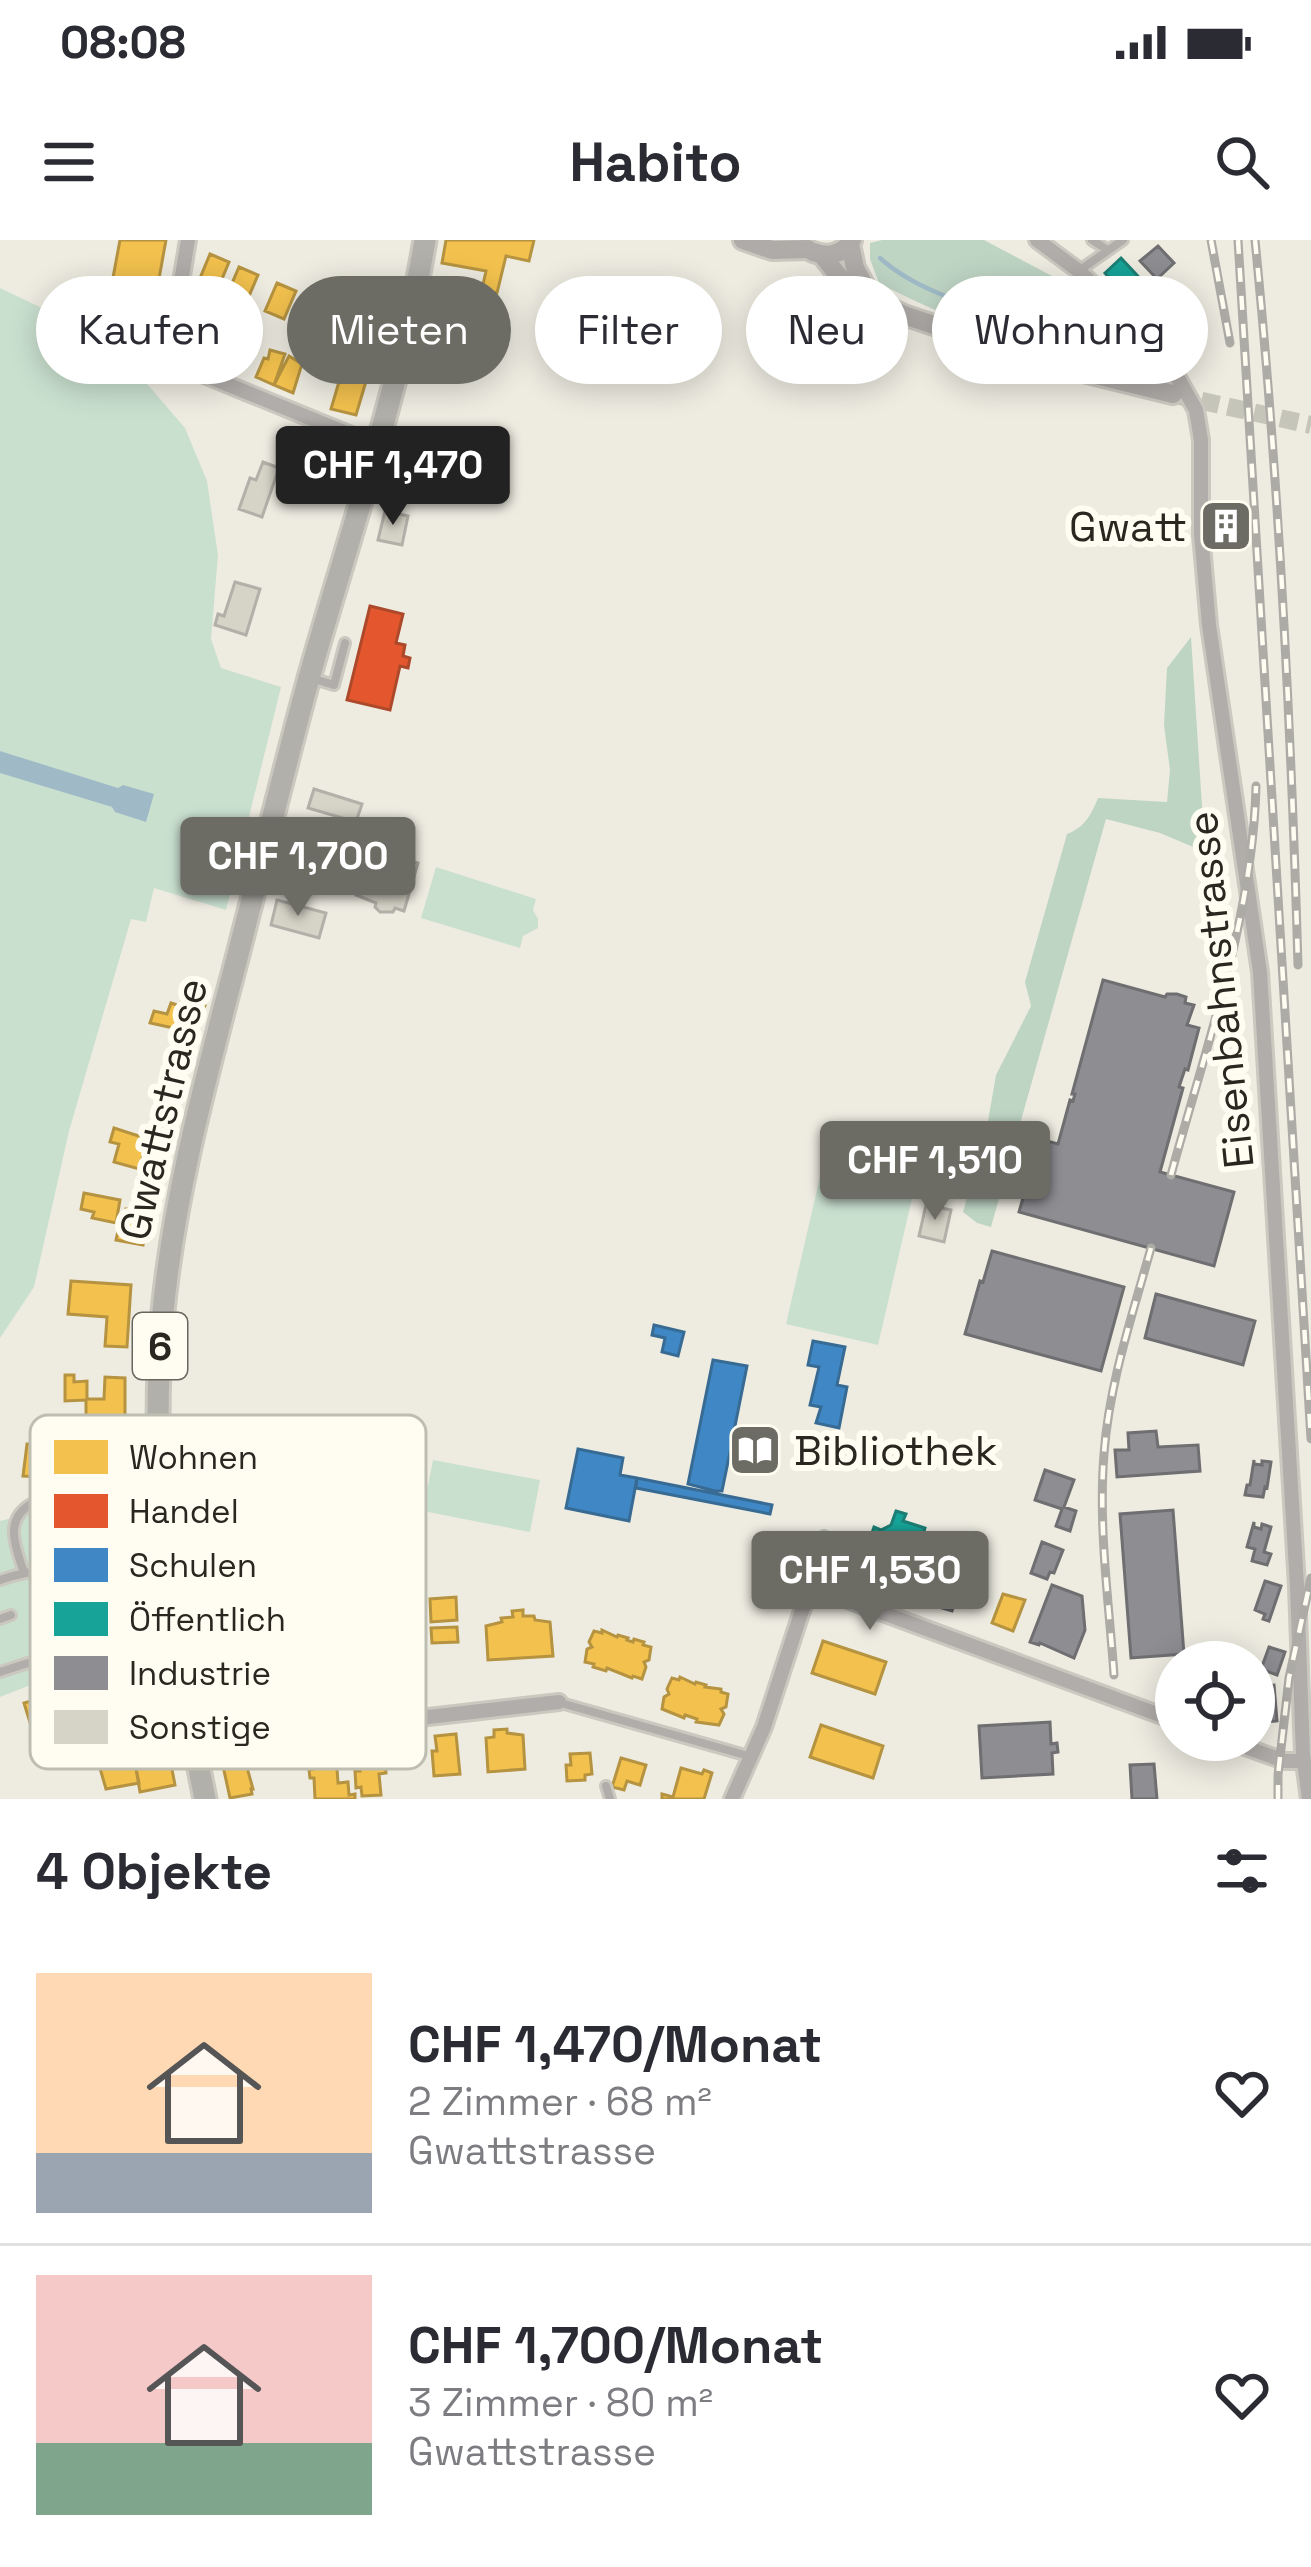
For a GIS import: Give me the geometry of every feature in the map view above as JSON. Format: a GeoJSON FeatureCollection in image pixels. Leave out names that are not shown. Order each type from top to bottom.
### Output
{"type":"FeatureCollection","features":[{"type":"Feature","properties":{"kind":"main road","name":"Gwattstrasse"},"geometry":{"type":"LineString","coordinates":[[157,1415],[176,1206],[192,1129],[310,677],[404,349],[425,240]]}},
{"type":"Feature","properties":{"kind":"main road"},"geometry":{"type":"LineString","coordinates":[[743,240],[772,250],[840,252],[851,242]]}},
{"type":"Feature","properties":{"kind":"main road"},"geometry":{"type":"LineString","coordinates":[[851,242],[859,276]]}},
{"type":"Feature","properties":{"kind":"main road"},"geometry":{"type":"LineString","coordinates":[[811,248],[837,276]]}},
{"type":"Feature","properties":{"kind":"main road"},"geometry":{"type":"LineString","coordinates":[[908,316],[1024,356],[1173,394]]}},
{"type":"Feature","properties":{"kind":"main road","name":"Gwattstrasse"},"geometry":{"type":"LineString","coordinates":[[199,1769],[205,1799]]}},
{"type":"Feature","properties":{"kind":"street"},"geometry":{"type":"LineString","coordinates":[[182,276],[188,240]]}},
{"type":"Feature","properties":{"kind":"street","name":"Eisenbahnstrasse"},"geometry":{"type":"LineString","coordinates":[[1037,240],[1079,271],[1179,380],[1196,410],[1209,625],[1260,972],[1303,1761],[1309,1799]]}},
{"type":"Feature","properties":{"kind":"street"},"geometry":{"type":"LineString","coordinates":[[226,384],[378,446]]}},
{"type":"Feature","properties":{"kind":"street"},"geometry":{"type":"LineString","coordinates":[[732,1799],[752,1757],[810,1586],[1155,1713]]}},
{"type":"Feature","properties":{"kind":"street"},"geometry":{"type":"LineString","coordinates":[[426,1718],[559,1702]]}},
{"type":"Feature","properties":{"kind":"street"},"geometry":{"type":"LineString","coordinates":[[1275,1758],[1303,1761]]}},
{"type":"Feature","properties":{"kind":"lane"},"geometry":{"type":"LineString","coordinates":[[1092,240],[1106,249]]}},
{"type":"Feature","properties":{"kind":"lane"},"geometry":{"type":"LineString","coordinates":[[1079,271],[1123,240]]}},
{"type":"Feature","properties":{"kind":"lane"},"geometry":{"type":"LineString","coordinates":[[310,677],[334,685],[345,643]]}},
{"type":"Feature","properties":{"kind":"lane"},"geometry":{"type":"LineString","coordinates":[[323,839],[360,850],[349,887],[314,878],[311,856],[323,839]]}},
{"type":"Feature","properties":{"kind":"lane"},"geometry":{"type":"LineString","coordinates":[[267,844],[311,856]]}},
{"type":"Feature","properties":{"kind":"lane"},"geometry":{"type":"LineString","coordinates":[[24,1573],[12,1532],[20,1510],[30,1505]]}},
{"type":"Feature","properties":{"kind":"lane"},"geometry":{"type":"LineString","coordinates":[[810,1586],[824,1537]]}},
{"type":"Feature","properties":{"kind":"lane"},"geometry":{"type":"LineString","coordinates":[[0,1580],[30,1573]]}},
{"type":"Feature","properties":{"kind":"lane"},"geometry":{"type":"LineString","coordinates":[[0,1619],[11,1616]]}},
{"type":"Feature","properties":{"kind":"lane"},"geometry":{"type":"LineString","coordinates":[[0,1672],[28,1663]]}},
{"type":"Feature","properties":{"kind":"lane"},"geometry":{"type":"LineString","coordinates":[[559,1702],[752,1757]]}},
{"type":"Feature","properties":{"kind":"lane"},"geometry":{"type":"LineString","coordinates":[[606,1786],[610,1799]]}},
{"type":"Feature","properties":{"kind":"green space"},"geometry":{"type":"Polygon","coordinates":[[[984,240],[1052,276],[932,276],[932,308],[908,298],[908,276],[876,276],[870,243],[984,240]]]}},
{"type":"Feature","properties":{"kind":"green space"},"geometry":{"type":"Polygon","coordinates":[[[0,288],[36,305],[36,384],[147,384],[185,428],[207,481],[218,555],[211,639],[221,668],[281,687],[226,910],[154,888],[146,922],[131,919],[69,1131],[34,1287],[0,1338],[0,288]]]}},
{"type":"Feature","properties":{"kind":"green space"},"geometry":{"type":"Polygon","coordinates":[[[1191,637],[1205,852],[1160,833],[1106,819],[991,1227],[977,1223],[963,1212],[996,1075],[1031,1006],[1025,982],[1067,834],[1087,820],[1098,798],[1167,802],[1167,668],[1191,637]]]}},
{"type":"Feature","properties":{"kind":"green space"},"geometry":{"type":"Polygon","coordinates":[[[436,867],[536,899],[533,910],[538,928],[523,936],[520,948],[421,918],[436,867]]]}},
{"type":"Feature","properties":{"kind":"green space"},"geometry":{"type":"Polygon","coordinates":[[[828,1142],[920,1164],[878,1345],[786,1324],[828,1142]]]}},
{"type":"Feature","properties":{"kind":"green space"},"geometry":{"type":"Polygon","coordinates":[[[433,1460],[540,1480],[530,1532],[426,1512],[433,1460]]]}},
{"type":"Feature","properties":{"kind":"green space"},"geometry":{"type":"Polygon","coordinates":[[[30,1514],[30,1685],[0,1697],[0,1521],[30,1514]]]}},
{"type":"Feature","properties":{"kind":"water"},"geometry":{"type":"Polygon","coordinates":[[[0,751],[118,788],[123,785],[154,794],[146,822],[0,773],[0,751]]]}},
{"type":"Feature","properties":{"kind":"building: Wohnen"},"geometry":{"type":"Polygon","coordinates":[[[120,240],[166,240],[159,276],[113,276],[120,240]]]}},
{"type":"Feature","properties":{"kind":"building: Wohnen"},"geometry":{"type":"Polygon","coordinates":[[[446,240],[534,240],[529,261],[506,256],[501,276],[442,263],[446,240]]]}},
{"type":"Feature","properties":{"kind":"building: Wohnen"},"geometry":{"type":"Polygon","coordinates":[[[210,254],[229,262],[223,276],[201,276],[210,254]]]}},
{"type":"Feature","properties":{"kind":"building: Wohnen"},"geometry":{"type":"Polygon","coordinates":[[[239,267],[258,275],[258,276],[235,276],[239,267]]]}},
{"type":"Feature","properties":{"kind":"building: Wohnen"},"geometry":{"type":"Polygon","coordinates":[[[277,283],[287,287],[284,319],[265,311],[277,283]]]}},
{"type":"Feature","properties":{"kind":"building: Wohnen"},"geometry":{"type":"Polygon","coordinates":[[[270,350],[285,354],[274,385],[263,380],[263,360],[270,350]]]}},
{"type":"Feature","properties":{"kind":"building: Wohnen"},"geometry":{"type":"Polygon","coordinates":[[[287,360],[287,384],[296,384],[293,393],[274,385],[287,360]]]}},
{"type":"Feature","properties":{"kind":"building: Wohnen"},"geometry":{"type":"Polygon","coordinates":[[[338,384],[365,384],[356,415],[331,409],[338,384]]]}},
{"type":"Feature","properties":{"kind":"building: Wohnen"},"geometry":{"type":"Polygon","coordinates":[[[182,999],[205,1005],[193,1046],[170,1039],[173,1028],[150,1023],[154,1011],[167,1014],[171,1003],[180,1006],[182,999]]]}},
{"type":"Feature","properties":{"kind":"building: Wohnen"},"geometry":{"type":"Polygon","coordinates":[[[158,1098],[177,1103],[169,1129],[151,1124],[158,1098]]]}},
{"type":"Feature","properties":{"kind":"building: Wohnen"},"geometry":{"type":"Polygon","coordinates":[[[114,1128],[148,1139],[139,1169],[114,1162],[119,1144],[110,1142],[114,1128]]]}},
{"type":"Feature","properties":{"kind":"building: Wohnen"},"geometry":{"type":"Polygon","coordinates":[[[84,1193],[120,1200],[116,1223],[92,1218],[94,1212],[81,1209],[84,1193]]]}},
{"type":"Feature","properties":{"kind":"building: Wohnen"},"geometry":{"type":"Polygon","coordinates":[[[126,1209],[148,1214],[143,1245],[116,1240],[126,1209]]]}},
{"type":"Feature","properties":{"kind":"building: Wohnen"},"geometry":{"type":"Polygon","coordinates":[[[71,1281],[131,1285],[127,1347],[105,1346],[107,1317],[68,1314],[71,1281]]]}},
{"type":"Feature","properties":{"kind":"building: Wohnen"},"geometry":{"type":"Polygon","coordinates":[[[65,1375],[74,1375],[74,1382],[87,1381],[87,1399],[104,1399],[105,1377],[125,1378],[125,1415],[86,1415],[86,1400],[65,1401],[65,1375]]]}},
{"type":"Feature","properties":{"kind":"building: Wohnen"},"geometry":{"type":"Polygon","coordinates":[[[27,1444],[30,1444],[30,1476],[23,1476],[27,1444]]]}},
{"type":"Feature","properties":{"kind":"building: Wohnen"},"geometry":{"type":"Polygon","coordinates":[[[1003,1594],[1025,1600],[1013,1631],[992,1623],[1003,1594]]]}},
{"type":"Feature","properties":{"kind":"building: Wohnen"},"geometry":{"type":"Polygon","coordinates":[[[456,1597],[457,1620],[431,1622],[430,1599],[456,1597]]]}},
{"type":"Feature","properties":{"kind":"building: Wohnen"},"geometry":{"type":"Polygon","coordinates":[[[523,1610],[523,1616],[550,1622],[553,1656],[488,1660],[486,1626],[523,1610]]]}},
{"type":"Feature","properties":{"kind":"building: Wohnen"},"geometry":{"type":"Polygon","coordinates":[[[457,1627],[458,1642],[432,1643],[431,1628],[457,1627]]]}},
{"type":"Feature","properties":{"kind":"building: Wohnen"},"geometry":{"type":"Polygon","coordinates":[[[594,1631],[651,1647],[642,1679],[585,1662],[594,1631]]]}},
{"type":"Feature","properties":{"kind":"building: Wohnen"},"geometry":{"type":"Polygon","coordinates":[[[823,1641],[886,1662],[875,1694],[812,1673],[823,1641]]]}},
{"type":"Feature","properties":{"kind":"building: Wohnen"},"geometry":{"type":"Polygon","coordinates":[[[672,1678],[728,1694],[719,1725],[662,1709],[672,1678]]]}},
{"type":"Feature","properties":{"kind":"building: Wohnen"},"geometry":{"type":"Polygon","coordinates":[[[821,1725],[883,1746],[873,1778],[810,1757],[821,1725]]]}},
{"type":"Feature","properties":{"kind":"building: Wohnen"},"geometry":{"type":"Polygon","coordinates":[[[507,1729],[507,1733],[523,1735],[525,1769],[488,1772],[486,1738],[494,1737],[494,1730],[507,1729]]]}},
{"type":"Feature","properties":{"kind":"building: Wohnen"},"geometry":{"type":"Polygon","coordinates":[[[456,1734],[460,1774],[434,1776],[435,1736],[456,1734]]]}},
{"type":"Feature","properties":{"kind":"building: Wohnen"},"geometry":{"type":"Polygon","coordinates":[[[590,1753],[592,1774],[585,1775],[585,1780],[567,1781],[570,1754],[590,1753]]]}},
{"type":"Feature","properties":{"kind":"building: Wohnen"},"geometry":{"type":"Polygon","coordinates":[[[621,1758],[646,1765],[640,1785],[627,1781],[624,1790],[612,1787],[621,1758]]]}},
{"type":"Feature","properties":{"kind":"building: Wohnen"},"geometry":{"type":"Polygon","coordinates":[[[681,1768],[712,1773],[704,1799],[662,1799],[662,1794],[673,1797],[681,1768]]]}},
{"type":"Feature","properties":{"kind":"building: Wohnen"},"geometry":{"type":"Polygon","coordinates":[[[100,1769],[136,1769],[139,1783],[106,1789],[100,1769]]]}},
{"type":"Feature","properties":{"kind":"building: Wohnen"},"geometry":{"type":"Polygon","coordinates":[[[136,1769],[172,1769],[175,1785],[140,1792],[136,1769]]]}},
{"type":"Feature","properties":{"kind":"building: Wohnen"},"geometry":{"type":"Polygon","coordinates":[[[224,1769],[247,1769],[252,1794],[230,1798],[224,1769]]]}},
{"type":"Feature","properties":{"kind":"building: Wohnen"},"geometry":{"type":"Polygon","coordinates":[[[337,1769],[338,1783],[348,1782],[349,1795],[355,1794],[355,1799],[315,1799],[309,1770],[337,1769]]]}},
{"type":"Feature","properties":{"kind":"building: Wohnen"},"geometry":{"type":"Polygon","coordinates":[[[386,1769],[379,1774],[381,1795],[362,1796],[361,1787],[356,1788],[355,1771],[386,1769]]]}},
{"type":"Feature","properties":{"kind":"building: Handel"},"geometry":{"type":"Polygon","coordinates":[[[370,606],[403,614],[396,643],[405,645],[403,656],[410,658],[408,668],[400,666],[390,710],[347,700],[370,606]]]}},
{"type":"Feature","properties":{"kind":"building: Schulen"},"geometry":{"type":"Polygon","coordinates":[[[654,1325],[684,1332],[678,1356],[662,1352],[665,1338],[652,1335],[654,1325]]]}},
{"type":"Feature","properties":{"kind":"building: Schulen"},"geometry":{"type":"Polygon","coordinates":[[[813,1341],[845,1347],[837,1385],[847,1387],[839,1428],[816,1423],[821,1407],[810,1405],[819,1367],[808,1365],[813,1341]]]}},
{"type":"Feature","properties":{"kind":"building: Schulen"},"geometry":{"type":"Polygon","coordinates":[[[713,1360],[747,1366],[731,1446],[736,1447],[738,1434],[777,1442],[772,1467],[733,1459],[730,1452],[722,1491],[688,1484],[713,1360]]]}},
{"type":"Feature","properties":{"kind":"building: Schulen"},"geometry":{"type":"Polygon","coordinates":[[[578,1449],[623,1458],[620,1475],[637,1478],[629,1521],[566,1508],[578,1449]]]}},
{"type":"Feature","properties":{"kind":"building: Schulen"},"geometry":{"type":"Polygon","coordinates":[[[637,1478],[772,1505],[770,1514],[636,1488],[637,1478]]]}},
{"type":"Feature","properties":{"kind":"building: Öffentlich"},"geometry":{"type":"Polygon","coordinates":[[[1121,258],[1138,276],[1108,276],[1105,273],[1121,258]]]}},
{"type":"Feature","properties":{"kind":"building: Öffentlich","name":"Gwatt"},"geometry":{"type":"Polygon","coordinates":[[[1229,509],[1230,519],[1236,521],[1236,543],[1217,544],[1215,510],[1229,509]]]}},
{"type":"Feature","properties":{"kind":"building: Öffentlich"},"geometry":{"type":"Polygon","coordinates":[[[896,1511],[906,1514],[903,1521],[925,1528],[911,1578],[863,1559],[874,1527],[881,1530],[891,1525],[896,1511]]]}},
{"type":"Feature","properties":{"kind":"building: Industrie"},"geometry":{"type":"Polygon","coordinates":[[[1158,246],[1174,263],[1154,276],[1140,261],[1158,246]]]}},
{"type":"Feature","properties":{"kind":"building: Industrie"},"geometry":{"type":"Polygon","coordinates":[[[1103,980],[1165,997],[1177,994],[1194,1005],[1187,1025],[1199,1028],[1179,1087],[1183,1088],[1160,1172],[1234,1192],[1214,1266],[1019,1212],[1040,1139],[1058,1144],[1103,980]]]}},
{"type":"Feature","properties":{"kind":"building: Industrie"},"geometry":{"type":"Polygon","coordinates":[[[992,1251],[1124,1287],[1101,1371],[965,1334],[992,1251]]]}},
{"type":"Feature","properties":{"kind":"building: Industrie"},"geometry":{"type":"Polygon","coordinates":[[[1156,1294],[1255,1321],[1243,1365],[1145,1338],[1156,1294]]]}},
{"type":"Feature","properties":{"kind":"building: Industrie"},"geometry":{"type":"Polygon","coordinates":[[[1156,1431],[1158,1447],[1198,1445],[1200,1471],[1117,1477],[1115,1450],[1129,1450],[1128,1433],[1156,1431]]]}},
{"type":"Feature","properties":{"kind":"building: Industrie"},"geometry":{"type":"Polygon","coordinates":[[[1254,1460],[1262,1465],[1262,1461],[1271,1462],[1263,1497],[1245,1495],[1254,1460]]]}},
{"type":"Feature","properties":{"kind":"building: Industrie"},"geometry":{"type":"Polygon","coordinates":[[[1045,1470],[1074,1480],[1064,1507],[1076,1511],[1070,1531],[1056,1526],[1062,1509],[1035,1500],[1045,1470]]]}},
{"type":"Feature","properties":{"kind":"building: Industrie"},"geometry":{"type":"Polygon","coordinates":[[[1173,1510],[1183,1641],[1155,1641],[1155,1656],[1131,1658],[1120,1514],[1173,1510]]]}},
{"type":"Feature","properties":{"kind":"building: Industrie"},"geometry":{"type":"Polygon","coordinates":[[[1254,1522],[1254,1527],[1271,1527],[1264,1552],[1271,1554],[1267,1565],[1252,1561],[1255,1549],[1247,1547],[1254,1522]]]}},
{"type":"Feature","properties":{"kind":"building: Industrie"},"geometry":{"type":"Polygon","coordinates":[[[957,1533],[977,1540],[952,1611],[932,1605],[957,1533]]]}},
{"type":"Feature","properties":{"kind":"building: Industrie"},"geometry":{"type":"Polygon","coordinates":[[[1042,1542],[1063,1550],[1047,1579],[1031,1573],[1042,1542]]]}},
{"type":"Feature","properties":{"kind":"building: Industrie"},"geometry":{"type":"Polygon","coordinates":[[[1265,1581],[1281,1586],[1269,1621],[1255,1610],[1265,1581]]]}},
{"type":"Feature","properties":{"kind":"building: Industrie"},"geometry":{"type":"Polygon","coordinates":[[[1052,1585],[1082,1596],[1085,1630],[1074,1658],[1030,1642],[1052,1585]]]}},
{"type":"Feature","properties":{"kind":"building: Industrie"},"geometry":{"type":"Polygon","coordinates":[[[1275,1649],[1285,1652],[1275,1674],[1275,1649]]]}},
{"type":"Feature","properties":{"kind":"building: Industrie"},"geometry":{"type":"Polygon","coordinates":[[[1050,1722],[1051,1744],[1057,1743],[1058,1752],[1052,1753],[1053,1774],[982,1778],[979,1726],[1050,1722]]]}},
{"type":"Feature","properties":{"kind":"building: Industrie"},"geometry":{"type":"Polygon","coordinates":[[[1154,1764],[1157,1799],[1132,1799],[1130,1765],[1154,1764]]]}},
{"type":"Feature","properties":{"kind":"building: Sonstige"},"geometry":{"type":"Polygon","coordinates":[[[263,462],[279,468],[262,517],[239,509],[250,478],[256,480],[263,462]]]}},
{"type":"Feature","properties":{"kind":"building: Sonstige"},"geometry":{"type":"Polygon","coordinates":[[[385,511],[408,516],[402,545],[378,540],[385,511]]]}},
{"type":"Feature","properties":{"kind":"building: Sonstige"},"geometry":{"type":"Polygon","coordinates":[[[235,582],[260,589],[246,635],[215,625],[218,614],[224,616],[235,582]]]}},
{"type":"Feature","properties":{"kind":"building: Sonstige"},"geometry":{"type":"Polygon","coordinates":[[[314,789],[362,804],[356,822],[308,808],[314,789]]]}},
{"type":"Feature","properties":{"kind":"building: Sonstige"},"geometry":{"type":"Polygon","coordinates":[[[369,850],[418,863],[404,911],[380,912],[376,903],[356,895],[369,850]]]}},
{"type":"Feature","properties":{"kind":"building: Sonstige"},"geometry":{"type":"Polygon","coordinates":[[[277,900],[326,913],[319,938],[271,925],[277,900]]]}},
{"type":"Feature","properties":{"kind":"building: Sonstige"},"geometry":{"type":"Polygon","coordinates":[[[926,1205],[951,1210],[944,1242],[919,1236],[926,1205]]]}},
{"type":"Feature","properties":{"kind":"waterway"},"geometry":{"type":"LineString","coordinates":[[880,258],[932,290]]}},
{"type":"Feature","properties":{"kind":"tunnel"},"geometry":{"type":"LineString","coordinates":[[1175,395],[1311,425]]}},
{"type":"Feature","properties":{"kind":"railway"},"geometry":{"type":"LineString","coordinates":[[1211,240],[1230,343]]}},
{"type":"Feature","properties":{"kind":"railway"},"geometry":{"type":"LineString","coordinates":[[1238,240],[1311,1439]]}},
{"type":"Feature","properties":{"kind":"railway"},"geometry":{"type":"LineString","coordinates":[[1255,240],[1283,602],[1298,965]]}},
{"type":"Feature","properties":{"kind":"railway"},"geometry":{"type":"LineString","coordinates":[[1171,1175],[1237,933],[1256,786]]}},
{"type":"Feature","properties":{"kind":"railway"},"geometry":{"type":"LineString","coordinates":[[1114,1675],[1103,1537],[1104,1454],[1116,1376],[1151,1248]]}},
{"type":"Feature","properties":{"kind":"railway"},"geometry":{"type":"LineString","coordinates":[[1278,1799],[1289,1678],[1311,1578]]}},
{"type":"Feature","properties":{"kind":"place","name":"Gwatt"},"geometry":{"type":"Point","coordinates":[1226,526]}},
{"type":"Feature","properties":{"kind":"place","name":"Bibliothek"},"geometry":{"type":"Point","coordinates":[755,1450]}}]}
